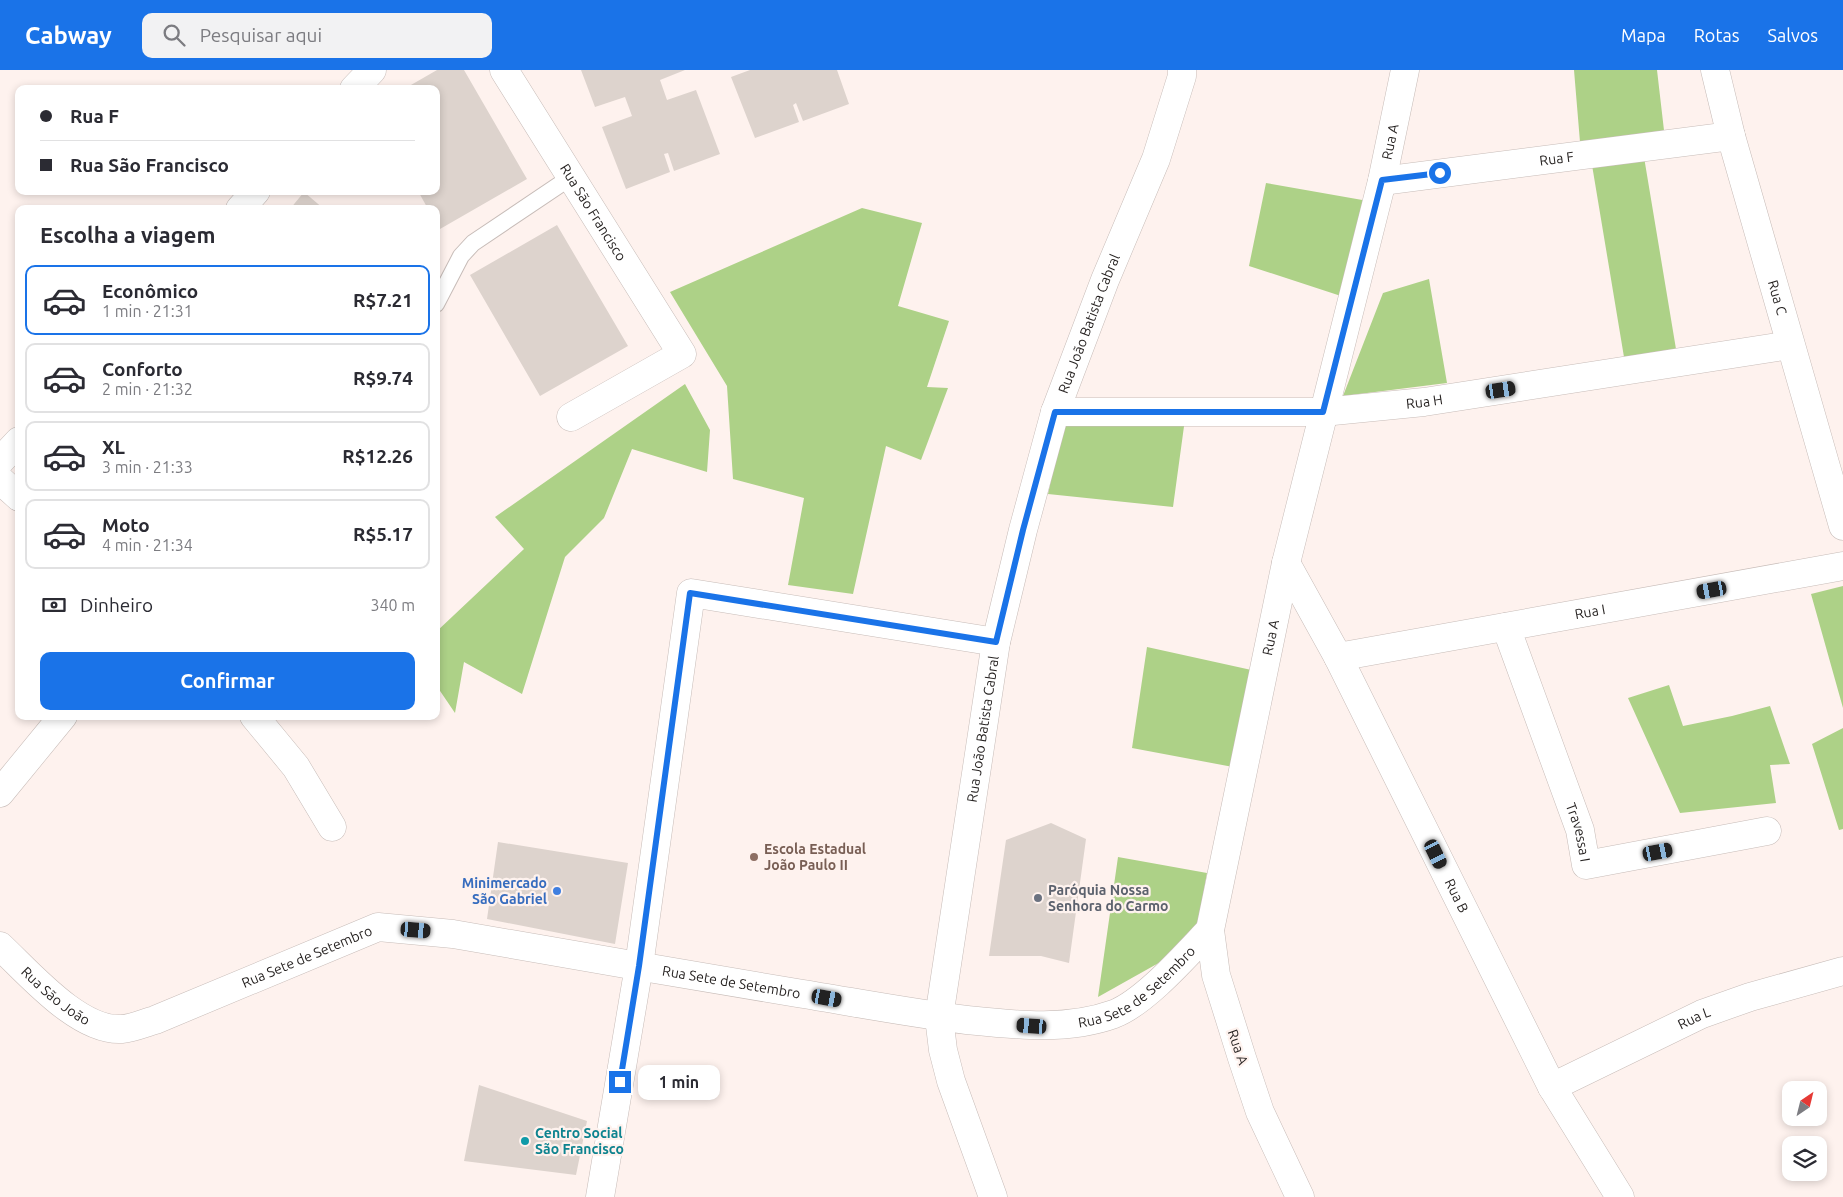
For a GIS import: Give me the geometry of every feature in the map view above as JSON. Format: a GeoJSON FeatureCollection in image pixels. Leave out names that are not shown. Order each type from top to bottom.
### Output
{"type":"FeatureCollection","features":[{"type":"Feature","properties":{"kind":"street"},"geometry":{"type":"LineString","coordinates":[[358,85],[372,70]]}},
{"type":"Feature","properties":{"kind":"street","name":"Rua São Francisco"},"geometry":{"type":"LineString","coordinates":[[504,70],[682,354],[571,417]]}},
{"type":"Feature","properties":{"kind":"street","name":"Rua João Batista Cabral"},"geometry":{"type":"LineString","coordinates":[[993,1197],[951,1081],[943,1050],[939,1017],[996,642],[1023,530],[1055,412],[1104,280],[1156,159],[1182,76],[1182,70]]}},
{"type":"Feature","properties":{"kind":"street","name":"Rua A"},"geometry":{"type":"LineString","coordinates":[[1300,1197],[1260,1112],[1216,976],[1210,930],[1286,563],[1382,180],[1405,70]]}},
{"type":"Feature","properties":{"kind":"street","name":"Rua C"},"geometry":{"type":"LineString","coordinates":[[1716,70],[1731,136],[1843,526]]}},
{"type":"Feature","properties":{"kind":"street","name":"Rua F"},"geometry":{"type":"LineString","coordinates":[[1382,180],[1731,136]]}},
{"type":"Feature","properties":{"kind":"street"},"geometry":{"type":"LineString","coordinates":[[244,205],[252,195]]}},
{"type":"Feature","properties":{"kind":"street","name":"Rua H"},"geometry":{"type":"LineString","coordinates":[[1055,412],[1323,412],[1424,402],[1790,345]]}},
{"type":"Feature","properties":{"kind":"street"},"geometry":{"type":"LineString","coordinates":[[0,461],[15,445]]}},
{"type":"Feature","properties":{"kind":"street"},"geometry":{"type":"LineString","coordinates":[[0,480],[15,493]]}},
{"type":"Feature","properties":{"kind":"street","name":"Rua B"},"geometry":{"type":"LineString","coordinates":[[1286,563],[1338,657],[1552,1086],[1620,1197]]}},
{"type":"Feature","properties":{"kind":"street","name":"Rua I"},"geometry":{"type":"LineString","coordinates":[[1338,657],[1843,566]]}},
{"type":"Feature","properties":{"kind":"street"},"geometry":{"type":"LineString","coordinates":[[600,1197],[639,966],[690,593],[996,642]]}},
{"type":"Feature","properties":{"kind":"street","name":"Travessa I"},"geometry":{"type":"LineString","coordinates":[[1506,627],[1580,830],[1586,865],[1767,831]]}},
{"type":"Feature","properties":{"kind":"street"},"geometry":{"type":"LineString","coordinates":[[0,793],[60,720]]}},
{"type":"Feature","properties":{"kind":"street"},"geometry":{"type":"LineString","coordinates":[[257,720],[296,767],[332,827]]}},
{"type":"Feature","properties":{"kind":"street","name":"Rua Sete de Setembro"},"geometry":{"type":"LineString","coordinates":[[121,1029],[155,1020],[378,927],[453,934],[939,1017],[1032,1026],[1066,1024],[1113,1014],[1130,1006],[1210,930]]}},
{"type":"Feature","properties":{"kind":"street","name":"Rua São João"},"geometry":{"type":"LineString","coordinates":[[0,946],[75,1013],[104,1027],[121,1029]]}},
{"type":"Feature","properties":{"kind":"street","name":"Rua L"},"geometry":{"type":"LineString","coordinates":[[1552,1086],[1702,1014],[1750,997],[1843,971]]}},
{"type":"Feature","properties":{"kind":"lane"},"geometry":{"type":"LineString","coordinates":[[440,296],[461,256],[473,243],[571,177]]}},
{"type":"Feature","properties":{"kind":"green space"},"geometry":{"type":"Polygon","coordinates":[[[1574,70],[1657,70],[1665,139],[1580,142],[1574,70]]]}},
{"type":"Feature","properties":{"kind":"green space"},"geometry":{"type":"Polygon","coordinates":[[[1644,157],[1676,349],[1624,357],[1592,165],[1644,157]]]}},
{"type":"Feature","properties":{"kind":"green space"},"geometry":{"type":"Polygon","coordinates":[[[1266,183],[1368,201],[1344,297],[1249,266],[1266,183]]]}},
{"type":"Feature","properties":{"kind":"green space"},"geometry":{"type":"Polygon","coordinates":[[[862,208],[922,223],[898,306],[949,321],[927,387],[948,388],[921,460],[886,446],[853,594],[788,585],[804,498],[733,479],[727,386],[670,292],[862,208]]]}},
{"type":"Feature","properties":{"kind":"green space"},"geometry":{"type":"Polygon","coordinates":[[[1429,279],[1447,383],[1343,396],[1383,293],[1429,279]]]}},
{"type":"Feature","properties":{"kind":"green space"},"geometry":{"type":"Polygon","coordinates":[[[685,384],[710,430],[707,472],[632,449],[604,518],[565,557],[522,694],[464,662],[455,713],[440,691],[440,628],[524,549],[495,517],[685,384]]]}},
{"type":"Feature","properties":{"kind":"green space"},"geometry":{"type":"Polygon","coordinates":[[[1185,419],[1173,507],[1048,494],[1063,423],[1185,419]]]}},
{"type":"Feature","properties":{"kind":"green space"},"geometry":{"type":"Polygon","coordinates":[[[1843,586],[1843,708],[1811,594],[1843,586]]]}},
{"type":"Feature","properties":{"kind":"green space"},"geometry":{"type":"Polygon","coordinates":[[[1147,647],[1256,671],[1233,767],[1132,748],[1147,647]]]}},
{"type":"Feature","properties":{"kind":"green space"},"geometry":{"type":"Polygon","coordinates":[[[1669,685],[1683,726],[1770,706],[1790,764],[1770,765],[1776,803],[1680,813],[1628,698],[1669,685]]]}},
{"type":"Feature","properties":{"kind":"green space"},"geometry":{"type":"Polygon","coordinates":[[[1843,728],[1843,829],[1839,830],[1812,744],[1843,728]]]}},
{"type":"Feature","properties":{"kind":"green space"},"geometry":{"type":"Polygon","coordinates":[[[1118,857],[1207,873],[1198,924],[1180,951],[1098,997],[1118,857]]]}},
{"type":"Feature","properties":{"kind":"building"},"geometry":{"type":"Polygon","coordinates":[[[437,70],[464,70],[527,179],[440,229],[440,205],[426,205],[420,195],[440,195],[440,85],[411,85],[437,70]]]}},
{"type":"Feature","properties":{"kind":"building"},"geometry":{"type":"Polygon","coordinates":[[[581,70],[685,70],[660,80],[667,100],[696,90],[720,154],[674,171],[668,153],[664,154],[670,172],[626,189],[602,127],[632,116],[625,97],[595,107],[581,70]]]}},
{"type":"Feature","properties":{"kind":"building"},"geometry":{"type":"Polygon","coordinates":[[[750,70],[837,70],[849,104],[803,121],[796,103],[793,105],[799,122],[755,138],[731,77],[750,70]]]}},
{"type":"Feature","properties":{"kind":"building"},"geometry":{"type":"Polygon","coordinates":[[[302,195],[308,195],[319,205],[293,205],[302,195]]]}},
{"type":"Feature","properties":{"kind":"building"},"geometry":{"type":"Polygon","coordinates":[[[557,225],[628,346],[540,396],[470,275],[557,225]]]}},
{"type":"Feature","properties":{"kind":"building","name":"Paróquia Nossa Senhora do Carmo"},"geometry":{"type":"Polygon","coordinates":[[[1051,823],[1086,839],[1069,963],[1041,956],[989,956],[1006,840],[1051,823]]]}},
{"type":"Feature","properties":{"kind":"building","name":"Minimercado São Gabriel"},"geometry":{"type":"Polygon","coordinates":[[[498,842],[628,863],[615,944],[487,919],[498,842]]]}},
{"type":"Feature","properties":{"kind":"building","name":"Centro Social São Francisco"},"geometry":{"type":"Polygon","coordinates":[[[479,1085],[587,1121],[576,1175],[464,1161],[479,1085]]]}},
{"type":"Feature","properties":{"kind":"place","name":"Escola Estadual João Paulo II"},"geometry":{"type":"Point","coordinates":[754,857]}},
{"type":"Feature","properties":{"kind":"place","name":"Minimercado São Gabriel"},"geometry":{"type":"Point","coordinates":[557,891]}},
{"type":"Feature","properties":{"kind":"place","name":"Paróquia Nossa Senhora do Carmo"},"geometry":{"type":"Point","coordinates":[1038,898]}},
{"type":"Feature","properties":{"kind":"place","name":"Centro Social São Francisco"},"geometry":{"type":"Point","coordinates":[525,1141]}},
{"type":"Feature","properties":{"kind":"route"},"geometry":{"type":"LineString","coordinates":[[620,1082],[639,966],[690,593],[996,642],[1023,530],[1055,412],[1323,412],[1382,180],[1440,173]]}}]}
